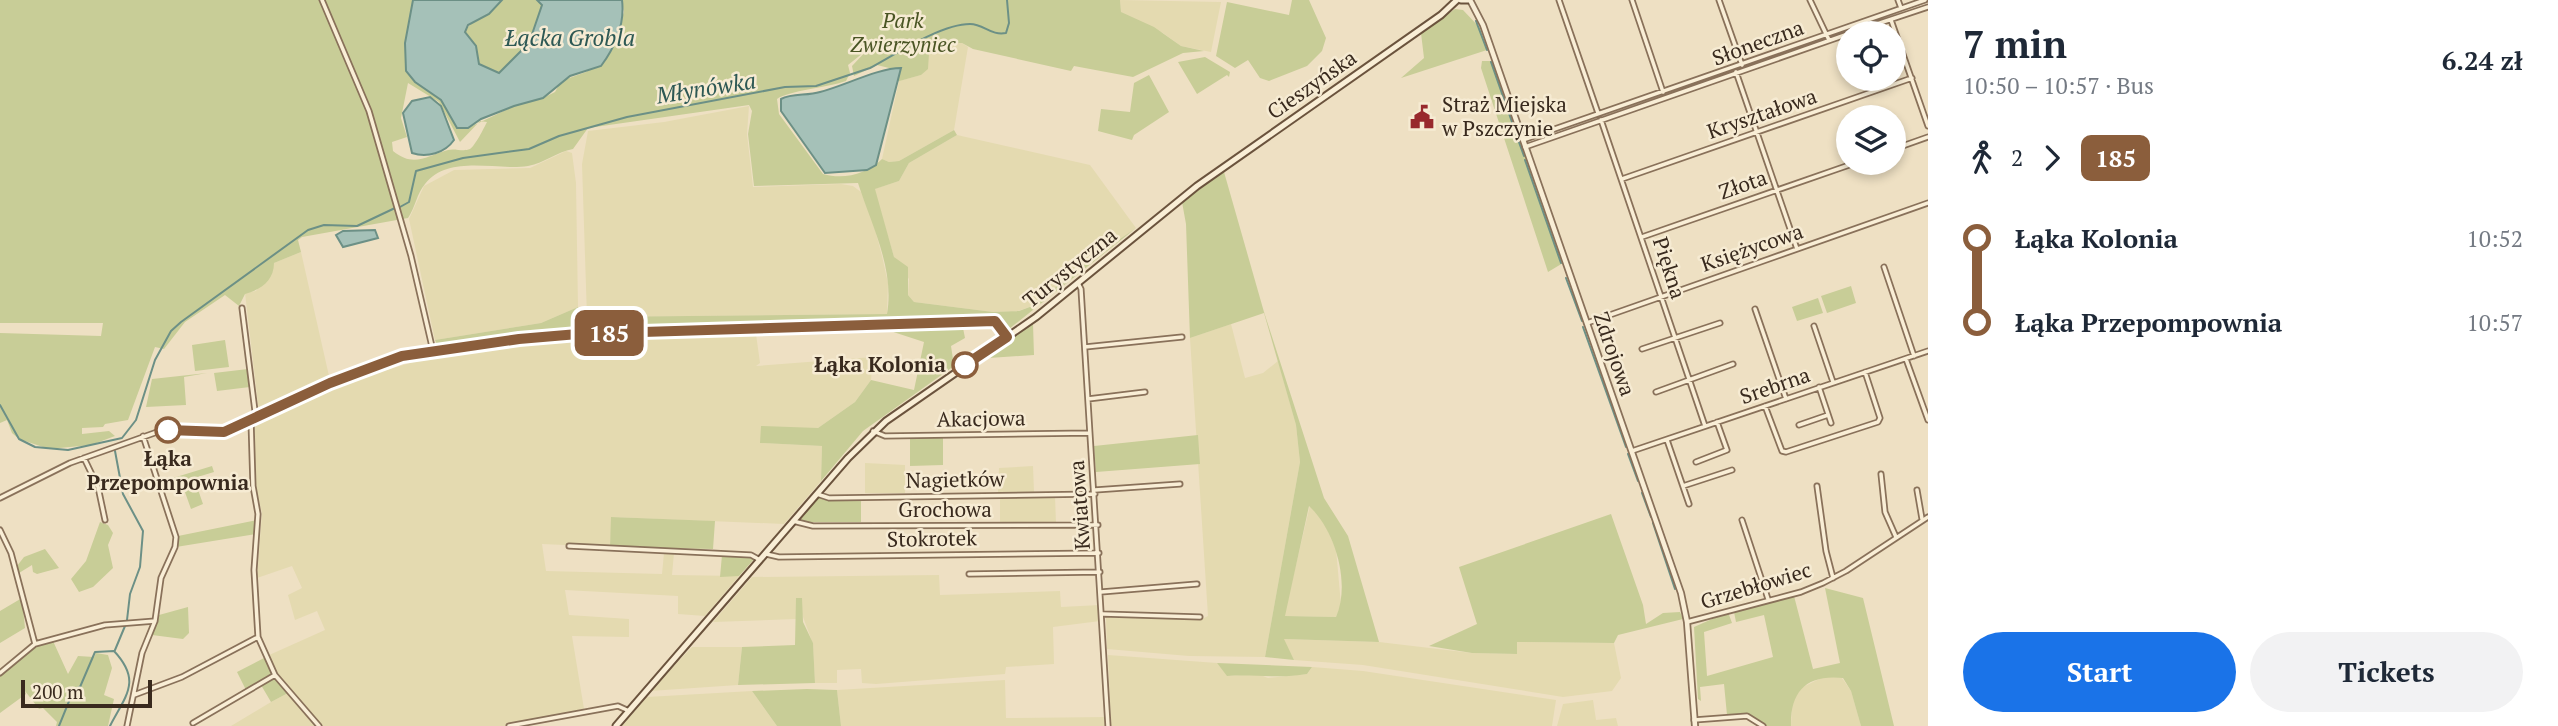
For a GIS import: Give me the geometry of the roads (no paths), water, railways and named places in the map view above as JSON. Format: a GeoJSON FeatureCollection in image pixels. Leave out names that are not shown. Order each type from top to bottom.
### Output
{"type":"FeatureCollection","features":[{"type":"Feature","properties":{"kind":"main road"},"geometry":{"type":"LineString","coordinates":[[1459,0],[1469,0]]}},
{"type":"Feature","properties":{"kind":"main road","name":"Cieszyńska"},"geometry":{"type":"LineString","coordinates":[[1184,195],[1459,0]]}},
{"type":"Feature","properties":{"kind":"main road","name":"Turystyczna"},"geometry":{"type":"LineString","coordinates":[[616,726],[873,431],[1007,337],[1078,283],[1184,195]]}},
{"type":"Feature","properties":{"kind":"street"},"geometry":{"type":"LineString","coordinates":[[322,0],[369,111],[389,176],[433,351]]}},
{"type":"Feature","properties":{"kind":"street","name":"Zdrojowa"},"geometry":{"type":"LineString","coordinates":[[1469,0],[1481,22],[1681,593],[1687,622],[1694,723]]}},
{"type":"Feature","properties":{"kind":"street","name":"Piękna"},"geometry":{"type":"LineString","coordinates":[[1559,0],[1705,426]]}},
{"type":"Feature","properties":{"kind":"street"},"geometry":{"type":"LineString","coordinates":[[1632,0],[1663,92]]}},
{"type":"Feature","properties":{"kind":"street"},"geometry":{"type":"LineString","coordinates":[[1720,0],[1743,68]]}},
{"type":"Feature","properties":{"kind":"street"},"geometry":{"type":"LineString","coordinates":[[1810,0],[1829,40]]}},
{"type":"Feature","properties":{"kind":"street"},"geometry":{"type":"LineString","coordinates":[[1898,0],[1901,8]]}},
{"type":"Feature","properties":{"kind":"street","name":"Słoneczna"},"geometry":{"type":"LineString","coordinates":[[1743,68],[1827,34],[1925,0]]}},
{"type":"Feature","properties":{"kind":"street","name":"Słoneczna"},"geometry":{"type":"LineString","coordinates":[[1888,21],[1928,7]]}},
{"type":"Feature","properties":{"kind":"street"},"geometry":{"type":"LineString","coordinates":[[1891,20],[1928,127]]}},
{"type":"Feature","properties":{"kind":"street","name":"Słoneczna"},"geometry":{"type":"LineString","coordinates":[[1525,146],[1663,92],[1836,38]]}},
{"type":"Feature","properties":{"kind":"street"},"geometry":{"type":"LineString","coordinates":[[1735,70],[1797,249]]}},
{"type":"Feature","properties":{"kind":"street","name":"Słoneczna"},"geometry":{"type":"LineString","coordinates":[[1523,140],[1735,70]]}},
{"type":"Feature","properties":{"kind":"street","name":"Kryształowa"},"geometry":{"type":"LineString","coordinates":[[1622,180],[1912,78]]}},
{"type":"Feature","properties":{"kind":"street"},"geometry":{"type":"LineString","coordinates":[[1906,145],[1928,137]]}},
{"type":"Feature","properties":{"kind":"street","name":"Złota"},"geometry":{"type":"LineString","coordinates":[[1642,237],[1836,169]]}},
{"type":"Feature","properties":{"kind":"street","name":"Księżycowa"},"geometry":{"type":"LineString","coordinates":[[1587,323],[1928,203]]}},
{"type":"Feature","properties":{"kind":"street"},"geometry":{"type":"LineString","coordinates":[[1884,267],[1914,356]]}},
{"type":"Feature","properties":{"kind":"street","name":"Kwiatowa"},"geometry":{"type":"LineString","coordinates":[[1078,283],[1081,289],[1098,525],[1108,726]]}},
{"type":"Feature","properties":{"kind":"street"},"geometry":{"type":"LineString","coordinates":[[242,308],[253,420],[253,486],[258,514],[254,570],[258,637],[275,675],[319,726]]}},
{"type":"Feature","properties":{"kind":"street"},"geometry":{"type":"LineString","coordinates":[[1755,309],[1786,399]]}},
{"type":"Feature","properties":{"kind":"street"},"geometry":{"type":"LineString","coordinates":[[0,498],[84,458],[143,436],[171,430],[224,432],[330,383],[402,356],[433,351],[578,334],[990,320],[997,323],[1007,337]]}},
{"type":"Feature","properties":{"kind":"street"},"geometry":{"type":"LineString","coordinates":[[1642,349],[1720,323]]}},
{"type":"Feature","properties":{"kind":"street"},"geometry":{"type":"LineString","coordinates":[[1814,326],[1833,382]]}},
{"type":"Feature","properties":{"kind":"street"},"geometry":{"type":"LineString","coordinates":[[1085,347],[1182,337]]}},
{"type":"Feature","properties":{"kind":"street","name":"Srebrna"},"geometry":{"type":"LineString","coordinates":[[1632,451],[1928,351]]}},
{"type":"Feature","properties":{"kind":"street"},"geometry":{"type":"LineString","coordinates":[[1906,359],[1928,420]]}},
{"type":"Feature","properties":{"kind":"street"},"geometry":{"type":"LineString","coordinates":[[1656,392],[1733,365]]}},
{"type":"Feature","properties":{"kind":"street"},"geometry":{"type":"LineString","coordinates":[[1765,406],[1782,451],[1786,452],[1878,422],[1880,418],[1866,372]]}},
{"type":"Feature","properties":{"kind":"street"},"geometry":{"type":"LineString","coordinates":[[1819,387],[1831,423]]}},
{"type":"Feature","properties":{"kind":"street"},"geometry":{"type":"LineString","coordinates":[[1088,399],[1145,392]]}},
{"type":"Feature","properties":{"kind":"street"},"geometry":{"type":"LineString","coordinates":[[1799,425],[1828,415]]}},
{"type":"Feature","properties":{"kind":"street"},"geometry":{"type":"LineString","coordinates":[[1696,462],[1727,450],[1717,422]]}},
{"type":"Feature","properties":{"kind":"street","name":"Akacjowa"},"geometry":{"type":"LineString","coordinates":[[873,431],[883,436],[1090,433]]}},
{"type":"Feature","properties":{"kind":"street"},"geometry":{"type":"LineString","coordinates":[[127,726],[142,653],[155,621],[161,578],[175,547],[176,537],[143,436]]}},
{"type":"Feature","properties":{"kind":"street"},"geometry":{"type":"LineString","coordinates":[[1667,439],[1689,504]]}},
{"type":"Feature","properties":{"kind":"street"},"geometry":{"type":"LineString","coordinates":[[84,458],[98,487],[104,520]]}},
{"type":"Feature","properties":{"kind":"street"},"geometry":{"type":"LineString","coordinates":[[1683,486],[1732,470]]}},
{"type":"Feature","properties":{"kind":"street"},"geometry":{"type":"LineString","coordinates":[[1881,474],[1885,512],[1896,537]]}},
{"type":"Feature","properties":{"kind":"street","name":"Nagietków"},"geometry":{"type":"LineString","coordinates":[[817,494],[829,498],[1095,492],[1180,484]]}},
{"type":"Feature","properties":{"kind":"street","name":"Grzebłowiec"},"geometry":{"type":"LineString","coordinates":[[1817,486],[1826,551],[1833,578]]}},
{"type":"Feature","properties":{"kind":"street"},"geometry":{"type":"LineString","coordinates":[[1917,490],[1928,523]]}},
{"type":"Feature","properties":{"kind":"street","name":"Grzebłowiec"},"geometry":{"type":"LineString","coordinates":[[1687,622],[1801,592],[1833,578],[1926,518]]}},
{"type":"Feature","properties":{"kind":"street"},"geometry":{"type":"LineString","coordinates":[[1742,520],[1768,599]]}},
{"type":"Feature","properties":{"kind":"street","name":"Grochowa"},"geometry":{"type":"LineString","coordinates":[[793,521],[823,526],[1098,525]]}},
{"type":"Feature","properties":{"kind":"street"},"geometry":{"type":"LineString","coordinates":[[0,530],[11,553],[35,644]]}},
{"type":"Feature","properties":{"kind":"street"},"geometry":{"type":"LineString","coordinates":[[569,546],[751,555],[760,560]]}},
{"type":"Feature","properties":{"kind":"street","name":"Stokrotek"},"geometry":{"type":"LineString","coordinates":[[765,553],[779,557],[1099,553]]}},
{"type":"Feature","properties":{"kind":"street"},"geometry":{"type":"LineString","coordinates":[[968,574],[1100,572]]}},
{"type":"Feature","properties":{"kind":"street"},"geometry":{"type":"LineString","coordinates":[[1101,592],[1197,584]]}},
{"type":"Feature","properties":{"kind":"street"},"geometry":{"type":"LineString","coordinates":[[1103,614],[1200,617]]}},
{"type":"Feature","properties":{"kind":"street"},"geometry":{"type":"LineString","coordinates":[[0,673],[35,644],[105,625],[155,621]]}},
{"type":"Feature","properties":{"kind":"street"},"geometry":{"type":"LineString","coordinates":[[134,695],[182,677],[258,637]]}},
{"type":"Feature","properties":{"kind":"street"},"geometry":{"type":"LineString","coordinates":[[192,723],[275,675]]}},
{"type":"Feature","properties":{"kind":"street"},"geometry":{"type":"LineString","coordinates":[[509,726],[532,724],[618,706],[629,711]]}},
{"type":"Feature","properties":{"kind":"street"},"geometry":{"type":"LineString","coordinates":[[1694,723],[1747,716],[1763,726]]}},
{"type":"Feature","properties":{"kind":"street"},"geometry":{"type":"LineString","coordinates":[[1726,718],[1726,726]]}},
{"type":"Feature","properties":{"kind":"water","name":"Łącka Grobla"},"geometry":{"type":"Polygon","coordinates":[[[413,0],[502,0],[489,14],[468,25],[465,32],[476,46],[479,64],[499,73],[529,43],[542,5],[537,0],[622,0],[623,9],[618,35],[601,66],[570,76],[543,98],[481,119],[468,128],[457,128],[441,100],[415,82],[406,71],[405,43],[413,0]]]}},
{"type":"Feature","properties":{"kind":"water"},"geometry":{"type":"Polygon","coordinates":[[[901,68],[876,165],[867,170],[825,173],[781,111],[781,99],[820,92],[882,71],[901,68]]]}},
{"type":"Feature","properties":{"kind":"water"},"geometry":{"type":"Polygon","coordinates":[[[430,97],[441,106],[454,140],[435,153],[412,153],[403,113],[412,101],[430,97]]]}},
{"type":"Feature","properties":{"kind":"water"},"geometry":{"type":"Polygon","coordinates":[[[375,230],[378,238],[343,247],[336,235],[343,231],[375,230]]]}},
{"type":"Feature","properties":{"kind":"waterway","name":"Młynówka"},"geometry":{"type":"LineString","coordinates":[[400,207],[409,202],[416,171],[463,158],[529,149],[559,136],[627,117],[785,87],[816,86],[870,68],[919,41],[958,25],[970,24],[996,33],[1006,33],[1009,23],[1007,0]]}},
{"type":"Feature","properties":{"kind":"waterway"},"geometry":{"type":"LineString","coordinates":[[1476,21],[1487,50]]}},
{"type":"Feature","properties":{"kind":"waterway"},"geometry":{"type":"LineString","coordinates":[[1491,62],[1512,122]]}},
{"type":"Feature","properties":{"kind":"waterway"},"geometry":{"type":"LineString","coordinates":[[1516,134],[1524,156]]}},
{"type":"Feature","properties":{"kind":"waterway"},"geometry":{"type":"LineString","coordinates":[[1525,160],[1561,263]]}},
{"type":"Feature","properties":{"kind":"waterway","name":"Młynówka"},"geometry":{"type":"LineString","coordinates":[[0,405],[19,439],[35,447],[68,450],[122,438],[136,420],[155,360],[171,331],[181,322],[308,230],[324,225],[357,226],[395,208]]}},
{"type":"Feature","properties":{"kind":"waterway"},"geometry":{"type":"LineString","coordinates":[[1566,278],[1582,321]]}},
{"type":"Feature","properties":{"kind":"waterway"},"geometry":{"type":"LineString","coordinates":[[1583,327],[1626,447]]}},
{"type":"Feature","properties":{"kind":"waterway"},"geometry":{"type":"LineString","coordinates":[[115,451],[123,494],[143,531],[140,567],[130,594],[127,620]]}},
{"type":"Feature","properties":{"kind":"waterway"},"geometry":{"type":"LineString","coordinates":[[1628,454],[1638,481]]}},
{"type":"Feature","properties":{"kind":"waterway"},"geometry":{"type":"LineString","coordinates":[[1642,493],[1651,517]]}},
{"type":"Feature","properties":{"kind":"waterway"},"geometry":{"type":"LineString","coordinates":[[1653,523],[1675,589]]}},
{"type":"Feature","properties":{"kind":"waterway"},"geometry":{"type":"LineString","coordinates":[[115,650],[125,626]]}},
{"type":"Feature","properties":{"kind":"waterway"},"geometry":{"type":"LineString","coordinates":[[59,726],[74,689],[80,687],[95,652],[114,651],[123,662],[129,680],[126,697],[110,726]]}},
{"type":"Feature","properties":{"kind":"place","name":"Straż Miejska w Pszczynie"},"geometry":{"type":"Point","coordinates":[1422,117]}},
{"type":"Feature","properties":{"kind":"place","name":"Łąka Kolonia"},"geometry":{"type":"Point","coordinates":[965,365]}},
{"type":"Feature","properties":{"kind":"place","name":"Łąka Przepompownia"},"geometry":{"type":"Point","coordinates":[168,430]}},
{"type":"Feature","properties":{"kind":"park label","name":"Park Zwierzyniec"},"geometry":{"type":"Point","coordinates":[903,33]}}]}
